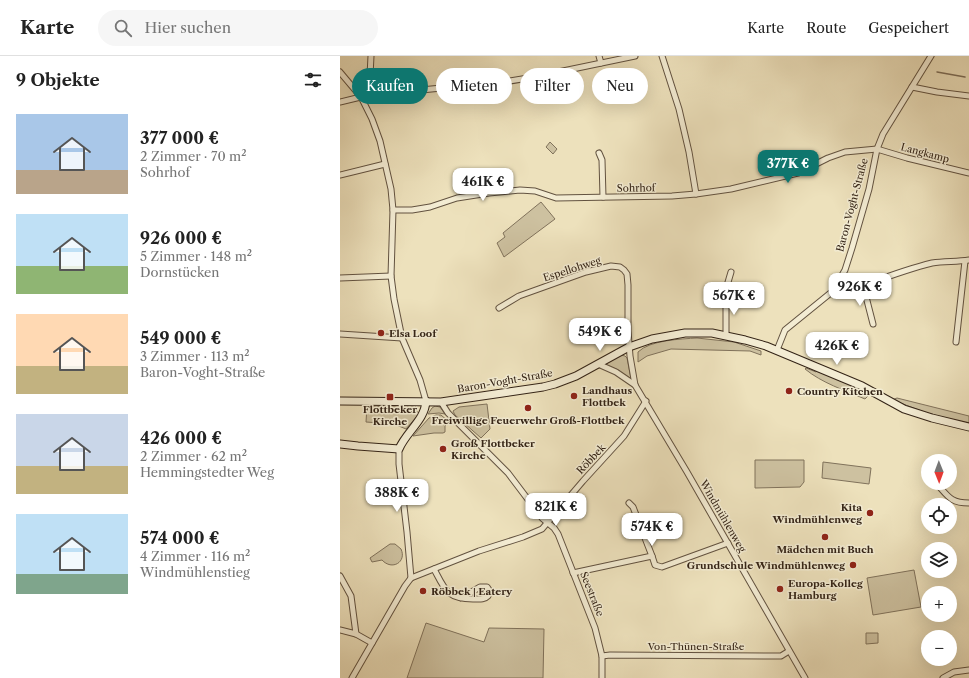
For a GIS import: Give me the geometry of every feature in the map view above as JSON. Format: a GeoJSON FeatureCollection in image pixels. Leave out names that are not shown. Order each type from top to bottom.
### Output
{"type":"FeatureCollection","features":[{"type":"Feature","properties":{"kind":"street"},"geometry":{"type":"LineString","coordinates":[[370,68],[371,56]]}},
{"type":"Feature","properties":{"kind":"street"},"geometry":{"type":"LineString","coordinates":[[599,56],[601,63]]}},
{"type":"Feature","properties":{"kind":"street"},"geometry":{"type":"LineString","coordinates":[[428,89],[504,82],[562,72],[635,56]]}},
{"type":"Feature","properties":{"kind":"street"},"geometry":{"type":"LineString","coordinates":[[662,56],[679,109],[689,152],[696,194]]}},
{"type":"Feature","properties":{"kind":"street","name":"Baron-Voght-Straße"},"geometry":{"type":"LineString","coordinates":[[340,401],[442,402],[549,386],[576,376],[629,347],[673,334],[697,332],[726,335],[777,350],[785,330],[833,291],[845,270],[869,189],[876,149],[883,134],[931,56]]}},
{"type":"Feature","properties":{"kind":"street"},"geometry":{"type":"LineString","coordinates":[[340,72],[352,86]]}},
{"type":"Feature","properties":{"kind":"street"},"geometry":{"type":"LineString","coordinates":[[912,87],[969,96]]}},
{"type":"Feature","properties":{"kind":"street"},"geometry":{"type":"LineString","coordinates":[[340,102],[352,99]]}},
{"type":"Feature","properties":{"kind":"street"},"geometry":{"type":"LineString","coordinates":[[352,678],[404,586],[411,578],[405,512],[398,461],[399,449],[421,417],[425,409],[426,401],[420,380],[402,338],[391,276],[393,210],[391,189],[380,141],[364,104]]}},
{"type":"Feature","properties":{"kind":"street","name":"Sohrhof"},"geometry":{"type":"LineString","coordinates":[[393,210],[412,210],[430,207],[457,198],[520,190],[535,190],[556,198],[672,196],[696,194],[731,189],[798,173],[828,158],[845,152],[876,149]]}},
{"type":"Feature","properties":{"kind":"street","name":"Langkamp"},"geometry":{"type":"LineString","coordinates":[[876,149],[969,173]]}},
{"type":"Feature","properties":{"kind":"street"},"geometry":{"type":"LineString","coordinates":[[599,153],[602,160],[603,197]]}},
{"type":"Feature","properties":{"kind":"street"},"geometry":{"type":"LineString","coordinates":[[340,175],[385,164]]}},
{"type":"Feature","properties":{"kind":"street"},"geometry":{"type":"LineString","coordinates":[[833,291],[842,293],[890,275],[932,263],[967,260],[956,342]]}},
{"type":"Feature","properties":{"kind":"street","name":"Espellohweg"},"geometry":{"type":"LineString","coordinates":[[499,308],[519,296],[586,272],[606,267],[620,267],[626,271],[628,279],[629,347]]}},
{"type":"Feature","properties":{"kind":"street"},"geometry":{"type":"LineString","coordinates":[[726,335],[726,289],[732,272]]}},
{"type":"Feature","properties":{"kind":"street"},"geometry":{"type":"LineString","coordinates":[[340,278],[391,276]]}},
{"type":"Feature","properties":{"kind":"street"},"geometry":{"type":"LineString","coordinates":[[863,286],[873,324]]}},
{"type":"Feature","properties":{"kind":"street"},"geometry":{"type":"LineString","coordinates":[[340,334],[402,338]]}},
{"type":"Feature","properties":{"kind":"street","name":"Windmühlenweg"},"geometry":{"type":"LineString","coordinates":[[629,347],[635,385]]}},
{"type":"Feature","properties":{"kind":"street"},"geometry":{"type":"LineString","coordinates":[[777,350],[862,386],[904,409],[932,418],[969,427]]}},
{"type":"Feature","properties":{"kind":"street","name":"Windmühlenweg"},"geometry":{"type":"LineString","coordinates":[[598,364],[616,372],[635,385],[646,401],[805,678]]}},
{"type":"Feature","properties":{"kind":"street","name":"Röbbek"},"geometry":{"type":"LineString","coordinates":[[411,578],[542,529],[578,486],[624,436],[646,401]]}},
{"type":"Feature","properties":{"kind":"street","name":"Seestraße"},"geometry":{"type":"LineString","coordinates":[[442,402],[448,413],[508,473],[542,518],[554,528],[558,534],[595,628],[602,656],[602,678]]}},
{"type":"Feature","properties":{"kind":"street"},"geometry":{"type":"LineString","coordinates":[[340,444],[399,449]]}},
{"type":"Feature","properties":{"kind":"street"},"geometry":{"type":"LineString","coordinates":[[943,490],[953,501],[958,503],[969,503]]}},
{"type":"Feature","properties":{"kind":"street"},"geometry":{"type":"LineString","coordinates":[[629,503],[634,507],[655,565],[662,567],[728,543]]}},
{"type":"Feature","properties":{"kind":"street"},"geometry":{"type":"LineString","coordinates":[[573,573],[652,556]]}},
{"type":"Feature","properties":{"kind":"street"},"geometry":{"type":"LineString","coordinates":[[434,569],[446,592],[452,595],[461,598],[485,598],[488,596],[489,590],[486,587],[480,587],[461,598]]}},
{"type":"Feature","properties":{"kind":"street"},"geometry":{"type":"LineString","coordinates":[[340,576],[351,596],[356,634]]}},
{"type":"Feature","properties":{"kind":"street"},"geometry":{"type":"LineString","coordinates":[[340,630],[356,634],[372,643]]}},
{"type":"Feature","properties":{"kind":"street","name":"Von-Thünen-Straße"},"geometry":{"type":"LineString","coordinates":[[602,656],[781,656],[789,651]]}},
{"type":"Feature","properties":{"kind":"street"},"geometry":{"type":"LineString","coordinates":[[943,678],[954,672],[969,670]]}},
{"type":"Feature","properties":{"kind":"shaded area"},"geometry":{"type":"Polygon","coordinates":[[[550,142],[557,149],[553,154],[546,147],[550,142]]]}},
{"type":"Feature","properties":{"kind":"shaded area"},"geometry":{"type":"Polygon","coordinates":[[[541,202],[555,219],[504,257],[497,243],[505,237],[503,233],[541,202]]]}},
{"type":"Feature","properties":{"kind":"shaded area"},"geometry":{"type":"Polygon","coordinates":[[[697,338],[734,342],[761,351],[761,355],[750,351],[671,349],[647,356],[638,362],[638,352],[650,345],[666,341],[697,338]]]}},
{"type":"Feature","properties":{"kind":"shaded area"},"geometry":{"type":"Polygon","coordinates":[[[621,355],[627,358],[631,379],[618,370],[605,364],[621,355]]]}},
{"type":"Feature","properties":{"kind":"shaded area"},"geometry":{"type":"Polygon","coordinates":[[[806,368],[816,372],[817,371],[865,391],[869,395],[865,399],[841,389],[812,374],[805,369],[806,368]]]}},
{"type":"Feature","properties":{"kind":"shaded area"},"geometry":{"type":"Polygon","coordinates":[[[897,398],[969,416],[969,424],[930,414],[892,400],[897,398]]]}},
{"type":"Feature","properties":{"kind":"shaded area"},"geometry":{"type":"Polygon","coordinates":[[[415,404],[418,415],[406,429],[394,424],[366,422],[367,406],[399,407],[415,404]]]}},
{"type":"Feature","properties":{"kind":"shaded area"},"geometry":{"type":"Polygon","coordinates":[[[487,404],[490,429],[481,438],[455,415],[453,411],[459,407],[487,404]]]}},
{"type":"Feature","properties":{"kind":"shaded area"},"geometry":{"type":"Polygon","coordinates":[[[435,406],[440,407],[445,414],[428,414],[435,406]]]}},
{"type":"Feature","properties":{"kind":"shaded area"},"geometry":{"type":"Polygon","coordinates":[[[436,415],[441,415],[449,422],[445,426],[445,432],[413,436],[429,418],[436,415]]]}},
{"type":"Feature","properties":{"kind":"shaded area"},"geometry":{"type":"Polygon","coordinates":[[[755,460],[804,460],[804,482],[800,487],[755,488],[755,460]]]}},
{"type":"Feature","properties":{"kind":"shaded area"},"geometry":{"type":"Polygon","coordinates":[[[823,462],[871,468],[869,484],[822,478],[823,462]]]}},
{"type":"Feature","properties":{"kind":"shaded area"},"geometry":{"type":"Polygon","coordinates":[[[390,544],[395,544],[401,549],[402,558],[398,564],[390,565],[382,560],[372,562],[370,558],[390,544]]]}},
{"type":"Feature","properties":{"kind":"shaded area"},"geometry":{"type":"Polygon","coordinates":[[[914,570],[921,607],[873,615],[867,578],[914,570]]]}},
{"type":"Feature","properties":{"kind":"shaded area"},"geometry":{"type":"Polygon","coordinates":[[[426,623],[484,642],[489,628],[544,629],[543,678],[407,678],[426,623]]]}},
{"type":"Feature","properties":{"kind":"shaded area"},"geometry":{"type":"Polygon","coordinates":[[[866,633],[878,633],[878,643],[866,644],[866,633]]]}},
{"type":"Feature","properties":{"kind":"waterway"},"geometry":{"type":"LineString","coordinates":[[937,72],[965,77]]}},
{"type":"Feature","properties":{"kind":"place","name":"Elsa Loof"},"geometry":{"type":"Point","coordinates":[381,333]}},
{"type":"Feature","properties":{"kind":"place","name":"Country Kitchen"},"geometry":{"type":"Point","coordinates":[789,391]}},
{"type":"Feature","properties":{"kind":"place","name":"Landhaus Flottbek"},"geometry":{"type":"Point","coordinates":[574,396]}},
{"type":"Feature","properties":{"kind":"place","name":"Flottbeker Kirche"},"geometry":{"type":"Point","coordinates":[390,397]}},
{"type":"Feature","properties":{"kind":"place","name":"Freiwillige Feuerwehr Groß-Flottbek"},"geometry":{"type":"Point","coordinates":[528,408]}},
{"type":"Feature","properties":{"kind":"place","name":"Groß Flottbeker Kirche"},"geometry":{"type":"Point","coordinates":[443,449]}},
{"type":"Feature","properties":{"kind":"place","name":"Kita Windmühlenweg"},"geometry":{"type":"Point","coordinates":[870,513]}},
{"type":"Feature","properties":{"kind":"place","name":"Mädchen mit Buch"},"geometry":{"type":"Point","coordinates":[825,537]}},
{"type":"Feature","properties":{"kind":"place","name":"Grundschule Windmühlenweg"},"geometry":{"type":"Point","coordinates":[853,565]}},
{"type":"Feature","properties":{"kind":"place","name":"Europa-Kolleg Hamburg"},"geometry":{"type":"Point","coordinates":[780,589]}},
{"type":"Feature","properties":{"kind":"place","name":"Röbbek | Eatery"},"geometry":{"type":"Point","coordinates":[423,591]}}]}
